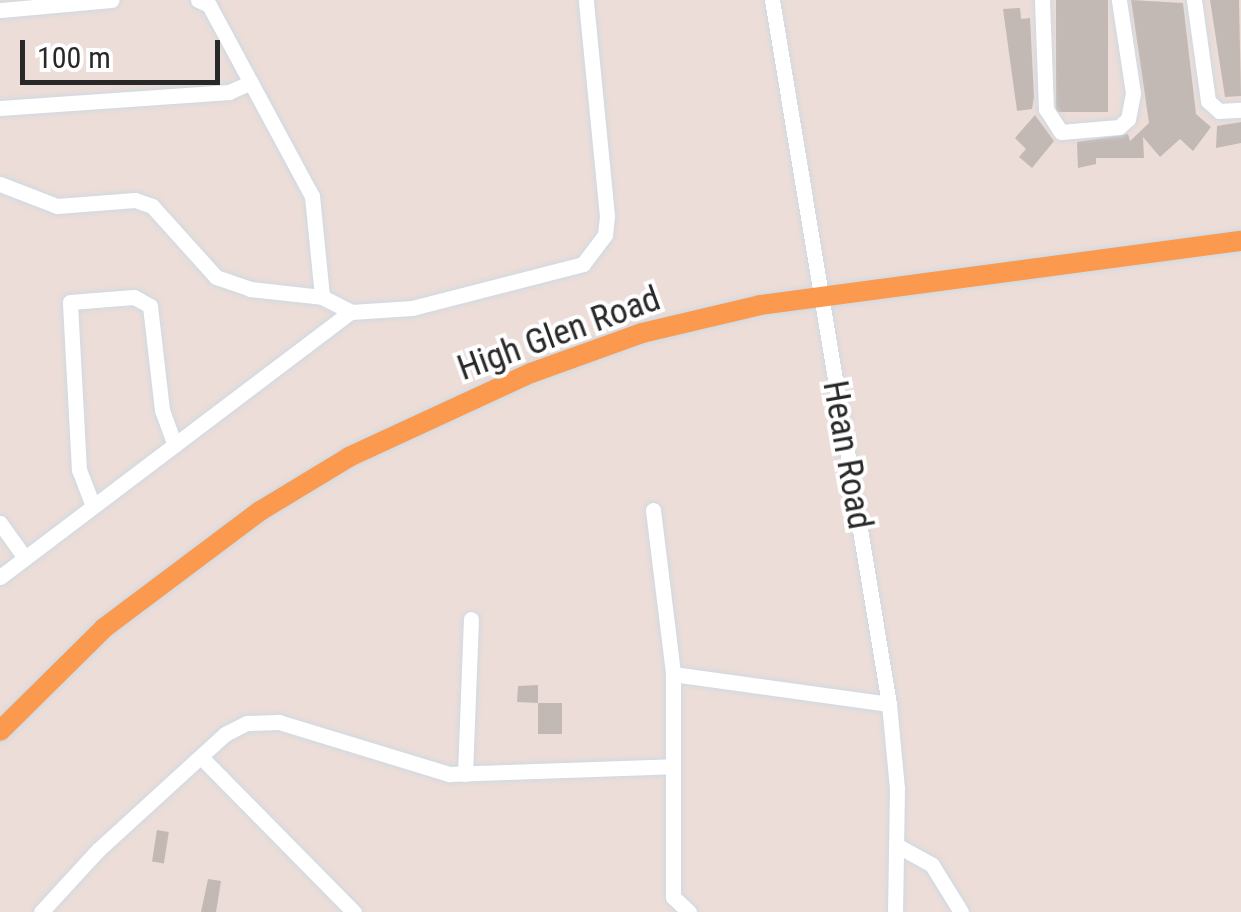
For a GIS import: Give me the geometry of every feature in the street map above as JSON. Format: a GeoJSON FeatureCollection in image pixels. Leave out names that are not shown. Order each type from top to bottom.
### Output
{"type":"FeatureCollection","features":[{"type":"Feature","properties":{"kind":"main road","name":"High Glen Road"},"geometry":{"type":"LineString","coordinates":[[0,731],[148,592],[260,511],[348,458],[481,393],[627,338],[820,294],[1241,241]]}},
{"type":"Feature","properties":{"kind":"street"},"geometry":{"type":"LineString","coordinates":[[0,10],[112,0]]}},
{"type":"Feature","properties":{"kind":"street"},"geometry":{"type":"LineString","coordinates":[[198,0],[209,5],[312,196],[322,297]]}},
{"type":"Feature","properties":{"kind":"street"},"geometry":{"type":"LineString","coordinates":[[0,184],[57,206],[135,200],[152,206],[216,277],[250,289],[322,297],[351,312],[412,308],[569,271],[594,251],[607,216],[586,0]]}},
{"type":"Feature","properties":{"kind":"street","name":"Hean Road"},"geometry":{"type":"LineString","coordinates":[[772,0],[888,704],[898,846],[896,912]]}},
{"type":"Feature","properties":{"kind":"street"},"geometry":{"type":"LineString","coordinates":[[1042,0],[1046,109],[1061,132],[1119,126],[1128,119],[1133,93],[1119,0]]}},
{"type":"Feature","properties":{"kind":"street"},"geometry":{"type":"LineString","coordinates":[[1194,0],[1208,100],[1219,111],[1241,110]]}},
{"type":"Feature","properties":{"kind":"street"},"geometry":{"type":"LineString","coordinates":[[0,108],[229,92],[251,82]]}},
{"type":"Feature","properties":{"kind":"street"},"geometry":{"type":"LineString","coordinates":[[94,506],[78,470],[70,302],[134,297],[150,306],[162,410],[175,445]]}},
{"type":"Feature","properties":{"kind":"street"},"geometry":{"type":"LineString","coordinates":[[0,576],[351,312]]}},
{"type":"Feature","properties":{"kind":"street"},"geometry":{"type":"LineString","coordinates":[[653,510],[673,674],[673,897],[690,912]]}},
{"type":"Feature","properties":{"kind":"street"},"geometry":{"type":"LineString","coordinates":[[0,523],[25,558]]}},
{"type":"Feature","properties":{"kind":"street"},"geometry":{"type":"LineString","coordinates":[[465,774],[471,619]]}},
{"type":"Feature","properties":{"kind":"street"},"geometry":{"type":"LineString","coordinates":[[673,674],[888,704]]}},
{"type":"Feature","properties":{"kind":"street"},"geometry":{"type":"LineString","coordinates":[[40,912],[98,850],[203,759],[225,734],[263,720],[465,774],[673,766]]}},
{"type":"Feature","properties":{"kind":"street"},"geometry":{"type":"LineString","coordinates":[[203,759],[354,912]]}},
{"type":"Feature","properties":{"kind":"street"},"geometry":{"type":"LineString","coordinates":[[898,846],[932,865],[960,912]]}},
{"type":"Feature","properties":{"kind":"building"},"geometry":{"type":"Polygon","coordinates":[[[1056,0],[1108,0],[1108,112],[1056,112],[1056,0]]]}},
{"type":"Feature","properties":{"kind":"building"},"geometry":{"type":"Polygon","coordinates":[[[1131,0],[1183,3],[1196,114],[1211,127],[1193,151],[1180,139],[1160,157],[1143,137],[1144,158],[1096,158],[1096,164],[1078,168],[1077,142],[1128,134],[1130,141],[1149,123],[1131,0]]]}},
{"type":"Feature","properties":{"kind":"building"},"geometry":{"type":"Polygon","coordinates":[[[1210,0],[1239,0],[1241,96],[1225,97],[1210,0]]]}},
{"type":"Feature","properties":{"kind":"building"},"geometry":{"type":"Polygon","coordinates":[[[1020,8],[1021,19],[1030,18],[1034,97],[1032,109],[1017,111],[1003,9],[1020,8]]]}},
{"type":"Feature","properties":{"kind":"building"},"geometry":{"type":"Polygon","coordinates":[[[1035,115],[1054,141],[1032,168],[1019,157],[1026,149],[1015,138],[1035,115]]]}},
{"type":"Feature","properties":{"kind":"building"},"geometry":{"type":"Polygon","coordinates":[[[1241,122],[1241,143],[1216,148],[1217,126],[1241,122]]]}},
{"type":"Feature","properties":{"kind":"building"},"geometry":{"type":"Polygon","coordinates":[[[538,685],[538,703],[517,702],[518,686],[538,685]]]}},
{"type":"Feature","properties":{"kind":"building"},"geometry":{"type":"Polygon","coordinates":[[[538,703],[562,703],[562,734],[538,734],[538,703]]]}},
{"type":"Feature","properties":{"kind":"building"},"geometry":{"type":"Polygon","coordinates":[[[157,830],[169,832],[164,863],[152,862],[157,830]]]}},
{"type":"Feature","properties":{"kind":"building"},"geometry":{"type":"Polygon","coordinates":[[[208,879],[221,881],[216,912],[201,912],[208,879]]]}}]}
